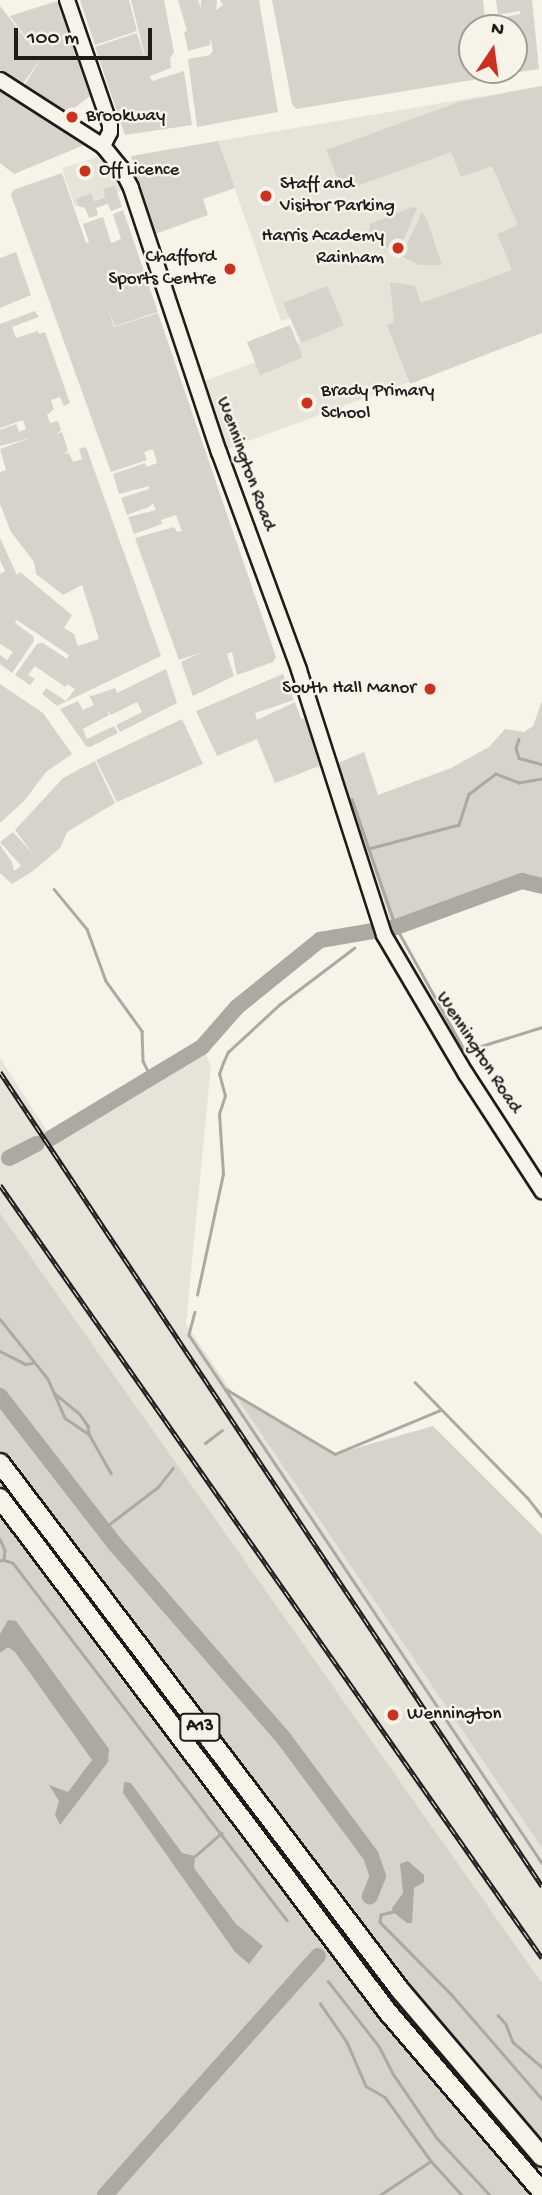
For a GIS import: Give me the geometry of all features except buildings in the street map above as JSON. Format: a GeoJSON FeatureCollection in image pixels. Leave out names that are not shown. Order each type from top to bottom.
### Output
{"type":"FeatureCollection","features":[{"type":"Feature","properties":{"kind":"highway","name":"A13"},"geometry":{"type":"LineString","coordinates":[[0,1463],[400,1990],[542,2157]]}},
{"type":"Feature","properties":{"kind":"highway","name":"A13"},"geometry":{"type":"LineString","coordinates":[[0,1498],[387,2011],[542,2192]]}},
{"type":"Feature","properties":{"kind":"main road"},"geometry":{"type":"LineString","coordinates":[[67,0],[110,125],[110,132],[103,146]]}},
{"type":"Feature","properties":{"kind":"main road","name":"Wennington Road"},"geometry":{"type":"LineString","coordinates":[[0,80],[103,146],[113,155],[131,188],[219,452],[299,670],[384,935],[466,1074],[542,1191]]}},
{"type":"Feature","properties":{"kind":"shaded area"},"geometry":{"type":"Polygon","coordinates":[[[80,0],[129,0],[137,31],[95,45],[80,0]]]}},
{"type":"Feature","properties":{"kind":"shaded area"},"geometry":{"type":"Polygon","coordinates":[[[131,0],[164,0],[174,52],[170,59],[171,68],[150,76],[152,81],[184,71],[192,125],[125,135],[95,47],[137,33],[147,65],[131,0]]]}},
{"type":"Feature","properties":{"kind":"shaded area"},"geometry":{"type":"Polygon","coordinates":[[[178,0],[198,0],[201,8],[201,0],[217,0],[216,10],[223,5],[220,0],[259,0],[278,112],[197,127],[188,59],[210,55],[213,50],[210,37],[210,45],[188,51],[184,32],[187,31],[178,0]]]}},
{"type":"Feature","properties":{"kind":"shaded area"},"geometry":{"type":"Polygon","coordinates":[[[272,0],[483,0],[484,14],[458,14],[458,82],[296,109],[292,104],[272,0]]]}},
{"type":"Feature","properties":{"kind":"shaded area"},"geometry":{"type":"Polygon","coordinates":[[[496,0],[532,0],[539,69],[528,71],[528,14],[521,14],[519,11],[498,14],[496,0]]]}},
{"type":"Feature","properties":{"kind":"shaded area"},"geometry":{"type":"Polygon","coordinates":[[[57,1],[90,96],[68,113],[24,86],[41,58],[22,85],[0,70],[0,6],[40,57],[10,16],[57,1]]]}},
{"type":"Feature","properties":{"kind":"shaded area","name":"Harris Academy Rainham"},"geometry":{"type":"Polygon","coordinates":[[[542,86],[542,333],[219,452],[196,384],[265,359],[287,357],[299,342],[290,318],[281,321],[218,141],[542,86]]]}},
{"type":"Feature","properties":{"kind":"shaded area"},"geometry":{"type":"Polygon","coordinates":[[[542,86],[542,333],[410,384],[387,325],[394,323],[390,282],[415,286],[421,303],[512,270],[497,234],[518,225],[492,166],[461,177],[451,152],[343,191],[326,150],[459,102],[542,86]]]}},
{"type":"Feature","properties":{"kind":"shaded area"},"geometry":{"type":"Polygon","coordinates":[[[0,91],[84,145],[14,174],[0,163],[0,91]]]}},
{"type":"Feature","properties":{"kind":"shaded area"},"geometry":{"type":"Polygon","coordinates":[[[218,141],[235,188],[203,199],[208,215],[155,234],[131,156],[218,141]]]}},
{"type":"Feature","properties":{"kind":"shaded area"},"geometry":{"type":"Polygon","coordinates":[[[105,155],[124,190],[75,207],[62,168],[105,155]]]}},
{"type":"Feature","properties":{"kind":"shaded area"},"geometry":{"type":"Polygon","coordinates":[[[62,173],[86,243],[89,242],[83,224],[103,217],[111,243],[121,239],[113,214],[123,210],[158,312],[115,326],[109,311],[114,327],[158,313],[276,657],[273,662],[237,675],[232,652],[227,654],[234,676],[193,696],[181,662],[202,652],[179,660],[135,538],[174,527],[177,532],[182,531],[176,515],[161,520],[162,524],[134,534],[128,517],[156,510],[153,503],[127,515],[121,498],[149,489],[149,486],[119,494],[113,474],[145,463],[147,467],[157,463],[153,449],[144,452],[147,460],[111,472],[11,195],[13,190],[62,173]]]}},
{"type":"Feature","properties":{"kind":"shaded area"},"geometry":{"type":"Polygon","coordinates":[[[115,185],[122,207],[111,211],[108,204],[96,208],[98,215],[89,218],[85,208],[78,206],[76,199],[91,193],[94,201],[105,197],[103,189],[115,185]]]}},
{"type":"Feature","properties":{"kind":"shaded area"},"geometry":{"type":"Polygon","coordinates":[[[412,207],[417,208],[397,255],[369,233],[370,224],[412,207]]]}},
{"type":"Feature","properties":{"kind":"shaded area"},"geometry":{"type":"Polygon","coordinates":[[[422,212],[427,219],[442,265],[419,265],[401,256],[422,212]]]}},
{"type":"Feature","properties":{"kind":"shaded area"},"geometry":{"type":"Polygon","coordinates":[[[16,252],[31,295],[0,308],[0,258],[16,252]]]}},
{"type":"Feature","properties":{"kind":"shaded area"},"geometry":{"type":"Polygon","coordinates":[[[327,286],[344,325],[302,343],[283,303],[327,286]]]}},
{"type":"Feature","properties":{"kind":"shaded area"},"geometry":{"type":"Polygon","coordinates":[[[35,311],[39,317],[12,327],[16,338],[38,331],[39,334],[45,332],[70,403],[64,406],[60,397],[51,400],[54,409],[47,415],[50,423],[58,421],[61,430],[56,434],[62,432],[68,450],[64,454],[69,453],[73,462],[82,459],[79,449],[86,447],[161,656],[57,706],[42,694],[46,688],[66,701],[75,689],[67,684],[65,687],[35,666],[28,675],[35,679],[30,685],[15,675],[37,644],[43,643],[67,659],[69,655],[17,620],[15,623],[33,636],[34,641],[12,673],[0,664],[0,655],[7,660],[13,652],[0,644],[0,574],[5,571],[0,560],[0,538],[17,575],[20,572],[72,615],[64,628],[74,634],[78,646],[99,639],[82,585],[63,595],[36,574],[34,562],[11,532],[0,504],[0,472],[6,470],[0,449],[30,438],[0,446],[0,430],[16,424],[19,432],[26,429],[23,420],[0,428],[0,324],[35,311]]]}},
{"type":"Feature","properties":{"kind":"shaded area"},"geometry":{"type":"Polygon","coordinates":[[[290,325],[303,357],[260,375],[247,342],[290,325]]]}},
{"type":"Feature","properties":{"kind":"shaded area"},"geometry":{"type":"Polygon","coordinates":[[[166,669],[177,703],[120,732],[116,725],[142,712],[137,702],[111,715],[107,710],[109,715],[83,729],[87,739],[114,726],[118,733],[90,747],[86,746],[60,709],[78,701],[83,710],[94,705],[89,695],[115,688],[117,693],[166,669]]]}},
{"type":"Feature","properties":{"kind":"shaded area"},"geometry":{"type":"Polygon","coordinates":[[[283,674],[294,700],[255,713],[257,720],[295,702],[301,719],[306,718],[322,765],[275,783],[257,739],[217,756],[196,711],[283,674]]]}},
{"type":"Feature","properties":{"kind":"shaded area"},"geometry":{"type":"Polygon","coordinates":[[[0,684],[43,713],[72,754],[46,772],[24,801],[0,823],[0,684]]]}},
{"type":"Feature","properties":{"kind":"shaded area"},"geometry":{"type":"Polygon","coordinates":[[[542,701],[542,886],[522,881],[394,931],[338,763],[364,752],[378,795],[451,768],[489,747],[505,729],[524,732],[533,726],[542,701]]]}},
{"type":"Feature","properties":{"kind":"shaded area"},"geometry":{"type":"Polygon","coordinates":[[[182,719],[203,764],[117,802],[96,760],[182,719]]]}},
{"type":"Feature","properties":{"kind":"shaded area"},"geometry":{"type":"Polygon","coordinates":[[[95,761],[115,803],[67,832],[60,848],[33,871],[12,884],[0,873],[0,845],[12,862],[14,871],[21,866],[0,842],[13,832],[33,854],[15,830],[63,778],[95,761]]]}},
{"type":"Feature","properties":{"kind":"shaded area"},"geometry":{"type":"Polygon","coordinates":[[[202,1047],[211,1065],[186,1324],[542,1848],[542,1983],[0,1213],[0,1058],[51,1137],[202,1047]]]}},
{"type":"Feature","properties":{"kind":"shaded area"},"geometry":{"type":"Polygon","coordinates":[[[0,1213],[542,1983],[542,2195],[0,2195],[0,1213]]]}},
{"type":"Feature","properties":{"kind":"shaded area"},"geometry":{"type":"Polygon","coordinates":[[[234,1394],[335,1454],[433,1426],[542,1535],[542,1848],[234,1394]]]}},
{"type":"Feature","properties":{"kind":"shaded area"},"geometry":{"type":"Polygon","coordinates":[[[8,1620],[16,1621],[109,1749],[108,1762],[60,1825],[55,1815],[59,1801],[49,1785],[68,1792],[92,1760],[15,1652],[8,1647],[0,1653],[0,1634],[8,1620]]]}},
{"type":"Feature","properties":{"kind":"shaded area"},"geometry":{"type":"Polygon","coordinates":[[[124,1782],[131,1783],[182,1853],[195,1856],[194,1868],[236,1924],[263,1946],[249,1964],[235,1952],[123,1793],[124,1782]]]}},
{"type":"Feature","properties":{"kind":"shaded area"},"geometry":{"type":"Polygon","coordinates":[[[408,1861],[424,1875],[424,1882],[414,1888],[412,1923],[407,1923],[393,1912],[392,1908],[403,1893],[400,1864],[408,1861]]]}},
{"type":"Feature","properties":{"kind":"waterway"},"geometry":{"type":"LineString","coordinates":[[519,739],[516,748],[519,758],[542,764]]}},
{"type":"Feature","properties":{"kind":"waterway"},"geometry":{"type":"LineString","coordinates":[[542,779],[519,783],[496,774],[469,794],[459,825],[369,849],[396,927],[465,1051],[542,1027]]}},
{"type":"Feature","properties":{"kind":"waterway"},"geometry":{"type":"LineString","coordinates":[[352,799],[369,849]]}},
{"type":"Feature","properties":{"kind":"waterway"},"geometry":{"type":"LineString","coordinates":[[51,1138],[202,1047],[237,1007],[320,940],[396,927],[522,881],[542,886]]}},
{"type":"Feature","properties":{"kind":"waterway"},"geometry":{"type":"LineString","coordinates":[[54,889],[87,929],[106,981],[142,1031],[143,1061],[151,1077]]}},
{"type":"Feature","properties":{"kind":"waterway"},"geometry":{"type":"LineString","coordinates":[[197,1295],[223,1174],[219,1114],[225,1096],[219,1074],[223,1063],[228,1052],[280,1004],[354,948]]}},
{"type":"Feature","properties":{"kind":"waterway"},"geometry":{"type":"LineString","coordinates":[[9,1158],[37,1144]]}},
{"type":"Feature","properties":{"kind":"waterway"},"geometry":{"type":"LineString","coordinates":[[195,1312],[189,1335],[542,1863]]}},
{"type":"Feature","properties":{"kind":"waterway"},"geometry":{"type":"LineString","coordinates":[[0,1319],[48,1379],[65,1418],[89,1434],[111,1473]]}},
{"type":"Feature","properties":{"kind":"waterway"},"geometry":{"type":"LineString","coordinates":[[0,1351],[25,1364],[32,1363]]}},
{"type":"Feature","properties":{"kind":"waterway"},"geometry":{"type":"LineString","coordinates":[[415,1382],[527,1497],[542,1516]]}},
{"type":"Feature","properties":{"kind":"waterway"},"geometry":{"type":"LineString","coordinates":[[226,1389],[335,1454],[440,1410]]}},
{"type":"Feature","properties":{"kind":"waterway"},"geometry":{"type":"LineString","coordinates":[[54,1393],[79,1413],[88,1426],[89,1434]]}},
{"type":"Feature","properties":{"kind":"waterway"},"geometry":{"type":"LineString","coordinates":[[0,1396],[114,1543],[285,1740],[371,1856],[378,1876],[370,1896]]}},
{"type":"Feature","properties":{"kind":"waterway"},"geometry":{"type":"LineString","coordinates":[[205,1443],[222,1430]]}},
{"type":"Feature","properties":{"kind":"waterway"},"geometry":{"type":"LineString","coordinates":[[103,1529],[158,1487],[173,1468]]}},
{"type":"Feature","properties":{"kind":"waterway"},"geometry":{"type":"LineString","coordinates":[[0,1539],[5,1550],[4,1560],[0,1561]]}},
{"type":"Feature","properties":{"kind":"waterway"},"geometry":{"type":"LineString","coordinates":[[4,1560],[13,1563],[287,1920]]}},
{"type":"Feature","properties":{"kind":"waterway"},"geometry":{"type":"LineString","coordinates":[[195,1856],[221,1833]]}},
{"type":"Feature","properties":{"kind":"waterway"},"geometry":{"type":"LineString","coordinates":[[393,1912],[381,1915],[380,1922],[452,1995],[542,2099]]}},
{"type":"Feature","properties":{"kind":"waterway"},"geometry":{"type":"LineString","coordinates":[[105,2195],[318,1956]]}},
{"type":"Feature","properties":{"kind":"waterway"},"geometry":{"type":"LineString","coordinates":[[328,1981],[379,2046],[394,2075],[437,2138],[490,2195]]}},
{"type":"Feature","properties":{"kind":"waterway"},"geometry":{"type":"LineString","coordinates":[[320,2003],[347,2042],[366,2086],[385,2097],[431,2161],[462,2195]]}},
{"type":"Feature","properties":{"kind":"waterway"},"geometry":{"type":"LineString","coordinates":[[498,2015],[506,2024],[513,2042],[542,2067]]}},
{"type":"Feature","properties":{"kind":"waterway"},"geometry":{"type":"LineString","coordinates":[[380,2195],[431,2161]]}},
{"type":"Feature","properties":{"kind":"railway"},"geometry":{"type":"LineString","coordinates":[[0,1072],[542,1886]]}},
{"type":"Feature","properties":{"kind":"railway"},"geometry":{"type":"LineString","coordinates":[[0,1185],[542,1958]]}},
{"type":"Feature","properties":{"kind":"place","name":"Brookway"},"geometry":{"type":"Point","coordinates":[72,117]}},
{"type":"Feature","properties":{"kind":"place","name":"Off Licence"},"geometry":{"type":"Point","coordinates":[85,171]}},
{"type":"Feature","properties":{"kind":"place","name":"Staff and Visitor Parking"},"geometry":{"type":"Point","coordinates":[266,196]}},
{"type":"Feature","properties":{"kind":"place","name":"Harris Academy Rainham"},"geometry":{"type":"Point","coordinates":[398,248]}},
{"type":"Feature","properties":{"kind":"place","name":"Chafford Sports Centre"},"geometry":{"type":"Point","coordinates":[230,269]}},
{"type":"Feature","properties":{"kind":"place","name":"Brady Primary School"},"geometry":{"type":"Point","coordinates":[307,403]}},
{"type":"Feature","properties":{"kind":"place","name":"South Hall Manor"},"geometry":{"type":"Point","coordinates":[430,689]}},
{"type":"Feature","properties":{"kind":"place","name":"Wennington"},"geometry":{"type":"Point","coordinates":[393,1715]}}]}
